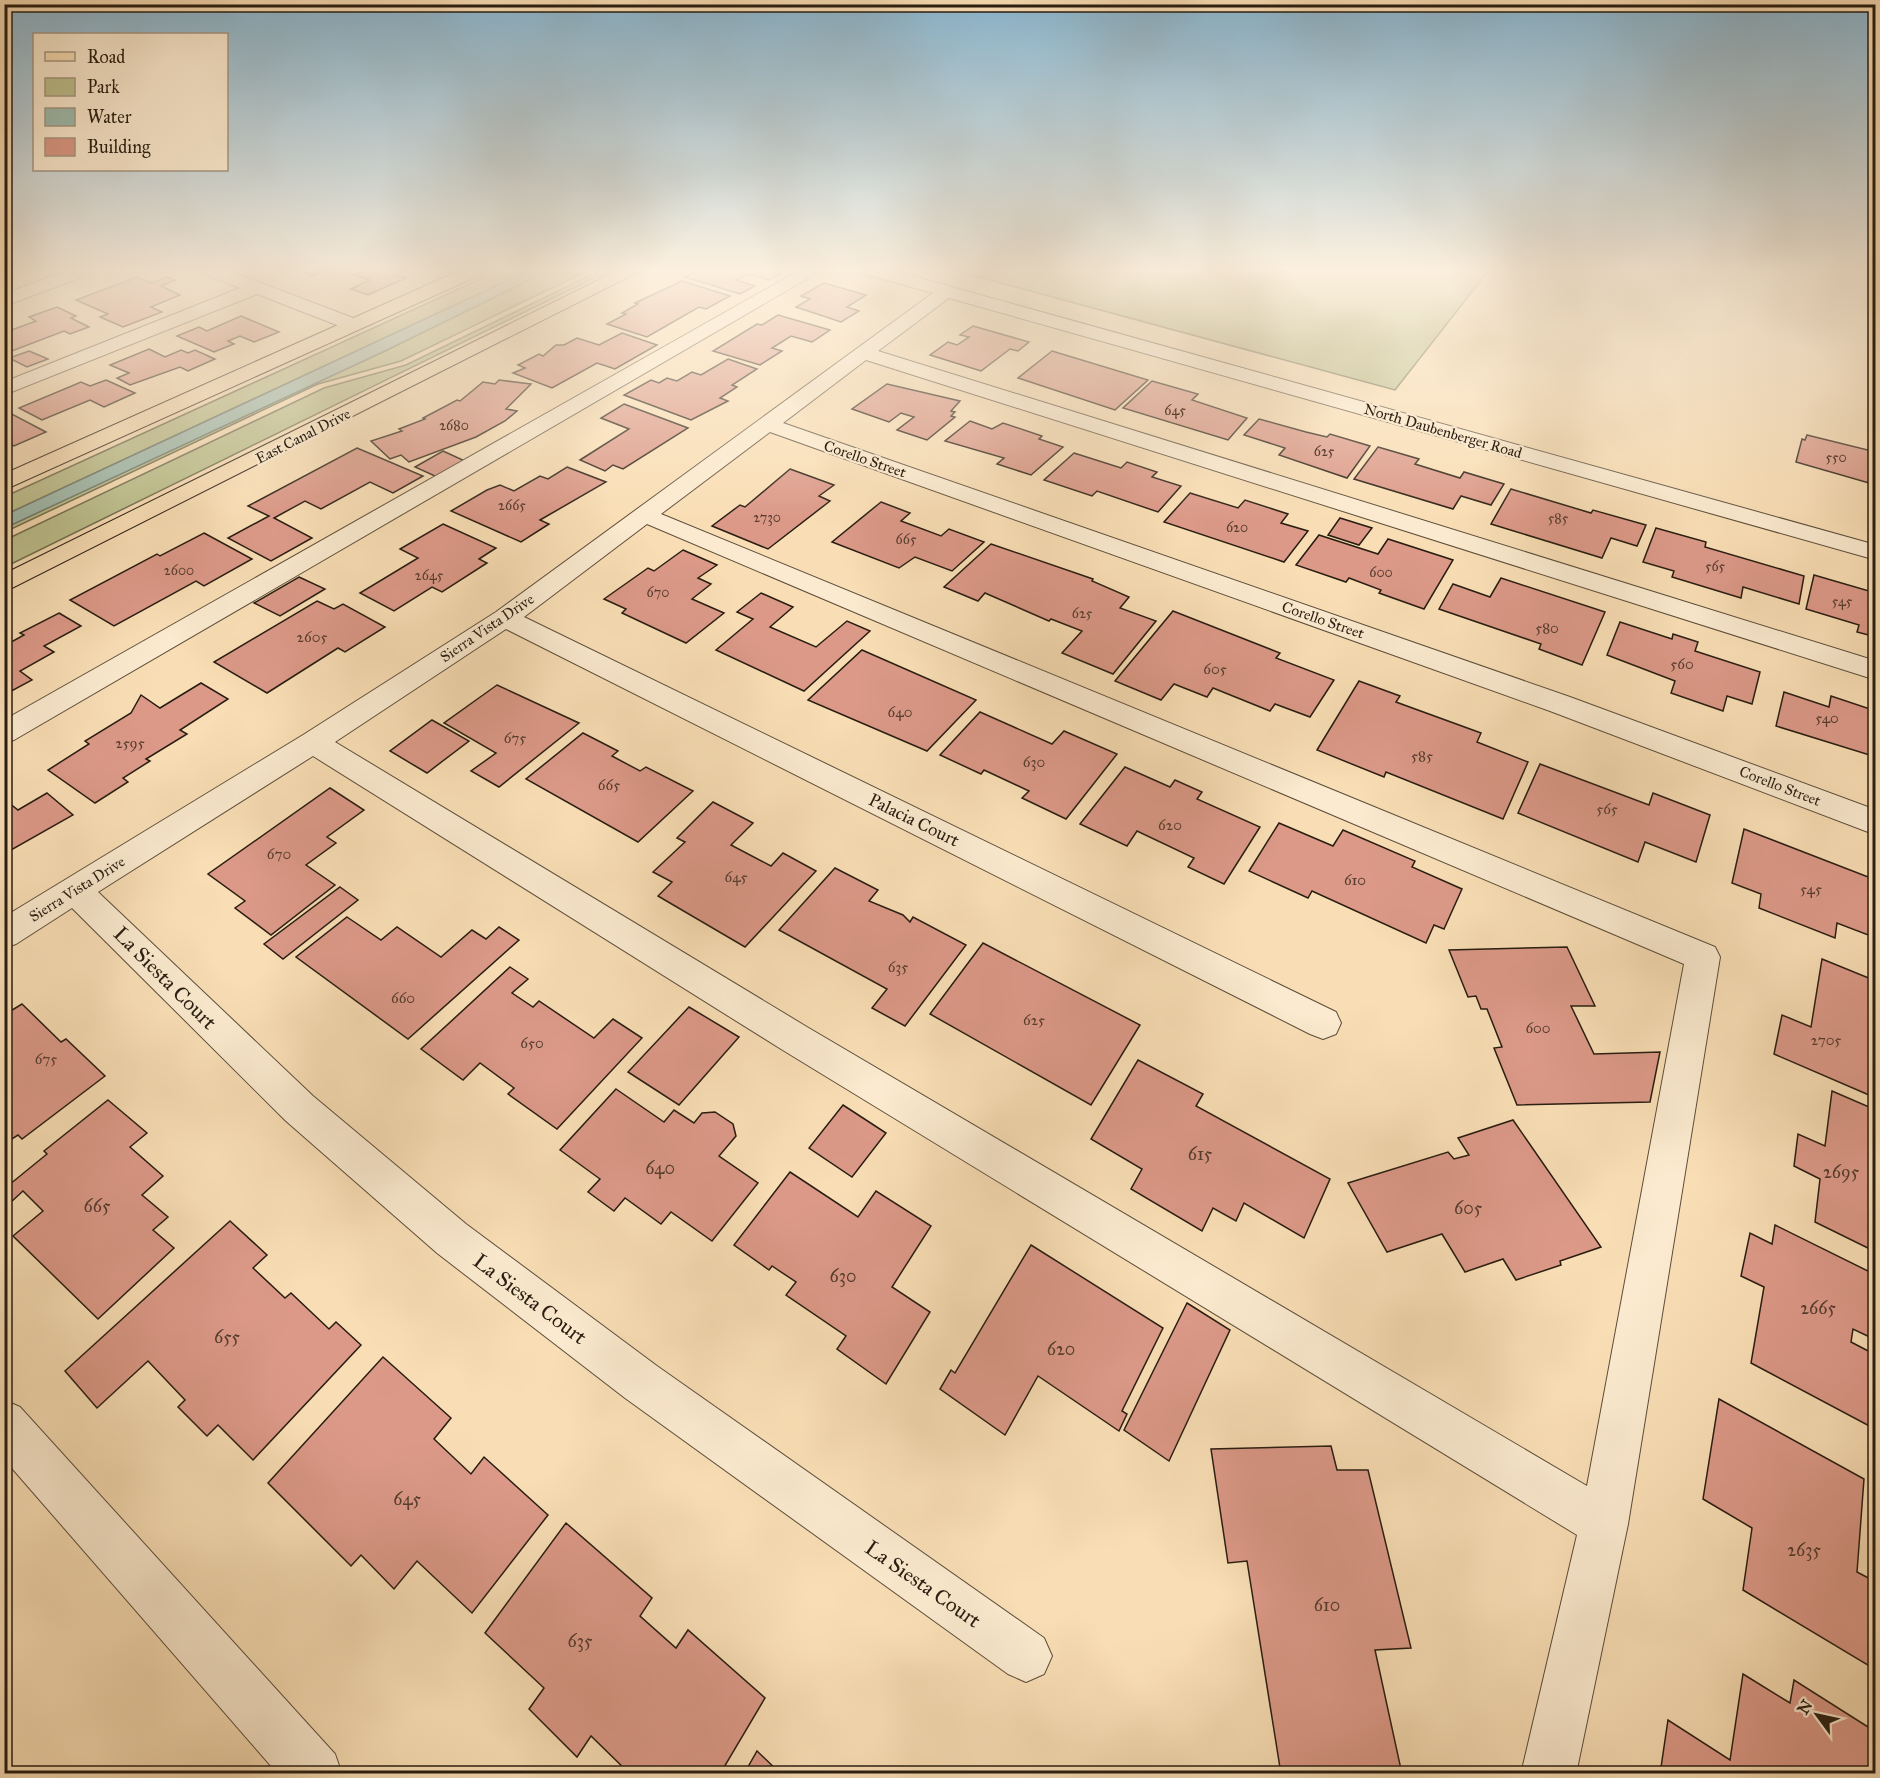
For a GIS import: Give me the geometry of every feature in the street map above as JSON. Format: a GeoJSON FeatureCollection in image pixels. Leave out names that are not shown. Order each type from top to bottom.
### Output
{"type":"FeatureCollection","features":[{"type":"Feature","properties":{"kind":"main road"},"geometry":{"type":"LineString","coordinates":[[4,483],[292,353]]}},
{"type":"Feature","properties":{"kind":"main road","name":"East Canal Drive"},"geometry":{"type":"LineString","coordinates":[[4,584],[467,353]]}},
{"type":"Feature","properties":{"kind":"street"},"geometry":{"type":"LineString","coordinates":[[4,389],[94,353]]}},
{"type":"Feature","properties":{"kind":"street"},"geometry":{"type":"LineString","coordinates":[[4,733],[668,353]]}},
{"type":"Feature","properties":{"kind":"street"},"geometry":{"type":"LineString","coordinates":[[864,353],[1875,671]]}},
{"type":"Feature","properties":{"kind":"street","name":"Sierra Vista Drive"},"geometry":{"type":"LineString","coordinates":[[4,934],[313,742],[505,618],[864,353]]}},
{"type":"Feature","properties":{"kind":"street","name":"North Daubenberger Road"},"geometry":{"type":"LineString","coordinates":[[1167,353],[1875,553]]}},
{"type":"Feature","properties":{"kind":"street","name":"Corello Street"},"geometry":{"type":"LineString","coordinates":[[769,425],[1560,704],[1875,823]]}},
{"type":"Feature","properties":{"kind":"street"},"geometry":{"type":"LineString","coordinates":[[646,516],[1703,957],[1604,1524],[1548,1773]]}},
{"type":"Feature","properties":{"kind":"street","name":"Palacia Court"},"geometry":{"type":"LineString","coordinates":[[505,618],[1323,1023]]}},
{"type":"Feature","properties":{"kind":"street"},"geometry":{"type":"LineString","coordinates":[[313,742],[784,1032],[1604,1524]]}},
{"type":"Feature","properties":{"kind":"street","name":"La Siesta Court"},"geometry":{"type":"LineString","coordinates":[[75,890],[286,1095],[378,1177],[461,1246],[570,1330],[841,1527],[1026,1656]]}},
{"type":"Feature","properties":{"kind":"street"},"geometry":{"type":"LineString","coordinates":[[4,1423],[315,1773]]}},
{"type":"Feature","properties":{"kind":"green space"},"geometry":{"type":"Polygon","coordinates":[[[319,353],[352,353],[5,515],[4,497],[319,353]]]}},
{"type":"Feature","properties":{"kind":"green space"},"geometry":{"type":"Polygon","coordinates":[[[381,353],[418,353],[401,361],[318,384],[5,532],[4,528],[381,353]]]}},
{"type":"Feature","properties":{"kind":"green space"},"geometry":{"type":"Polygon","coordinates":[[[431,353],[441,353],[5,567],[5,540],[324,388],[406,365],[431,353]]]}},
{"type":"Feature","properties":{"kind":"green space"},"geometry":{"type":"Polygon","coordinates":[[[1259,353],[1424,353],[1395,390],[1259,353]]]}},
{"type":"Feature","properties":{"kind":"water"},"geometry":{"type":"Polygon","coordinates":[[[352,353],[381,353],[5,528],[5,515],[352,353]]]}},
{"type":"Feature","properties":{"kind":"building"},"geometry":{"type":"Polygon","coordinates":[[[23,353],[34,353],[48,359],[27,367],[9,358],[23,353]]]}},
{"type":"Feature","properties":{"kind":"building"},"geometry":{"type":"Polygon","coordinates":[[[139,353],[157,353],[165,357],[174,353],[202,353],[215,359],[188,371],[180,367],[130,385],[117,378],[129,373],[110,365],[139,353]]]}},
{"type":"Feature","properties":{"kind":"building"},"geometry":{"type":"Polygon","coordinates":[[[547,353],[643,353],[615,369],[597,363],[552,388],[513,373],[525,368],[518,365],[539,354],[543,356],[547,353]]]}},
{"type":"Feature","properties":{"kind":"building"},"geometry":{"type":"Polygon","coordinates":[[[720,353],[779,353],[760,365],[720,353]]]}},
{"type":"Feature","properties":{"kind":"building"},"geometry":{"type":"Polygon","coordinates":[[[933,353],[1005,353],[981,371],[930,355],[933,353]]]}},
{"type":"Feature","properties":{"kind":"building"},"geometry":{"type":"Polygon","coordinates":[[[1050,353],[1059,353],[1148,380],[1115,410],[1018,378],[1050,353]]]}},
{"type":"Feature","properties":{"kind":"building"},"geometry":{"type":"Polygon","coordinates":[[[728,359],[757,369],[732,385],[737,387],[720,398],[728,401],[691,420],[624,395],[651,380],[659,383],[667,378],[677,381],[692,372],[701,375],[728,359]]]}},
{"type":"Feature","properties":{"kind":"building"},"geometry":{"type":"Polygon","coordinates":[[[106,380],[135,393],[104,407],[90,400],[42,420],[19,408],[81,382],[90,386],[106,380]]]}},
{"type":"Feature","properties":{"kind":"building"},"geometry":{"type":"Polygon","coordinates":[[[499,380],[531,384],[506,409],[517,411],[505,421],[476,437],[409,462],[401,455],[390,459],[371,441],[402,431],[399,429],[425,419],[423,418],[457,400],[460,401],[483,382],[495,384],[499,380]]]}},
{"type":"Feature","properties":{"kind":"building"},"geometry":{"type":"Polygon","coordinates":[[[1152,381],[1198,394],[1192,400],[1247,418],[1228,440],[1123,408],[1152,381]]]}},
{"type":"Feature","properties":{"kind":"building"},"geometry":{"type":"Polygon","coordinates":[[[887,384],[960,401],[951,411],[955,412],[951,416],[955,417],[927,440],[897,430],[914,417],[901,413],[889,422],[852,409],[887,384]]]}},
{"type":"Feature","properties":{"kind":"building"},"geometry":{"type":"Polygon","coordinates":[[[624,404],[688,428],[623,469],[613,465],[605,471],[580,460],[629,429],[601,418],[624,404]]]}},
{"type":"Feature","properties":{"kind":"building"},"geometry":{"type":"Polygon","coordinates":[[[4,410],[46,432],[14,446],[4,441],[4,410]]]}},
{"type":"Feature","properties":{"kind":"building"},"geometry":{"type":"Polygon","coordinates":[[[1259,419],[1327,437],[1330,434],[1370,446],[1347,478],[1279,455],[1285,448],[1244,435],[1259,419]]]}},
{"type":"Feature","properties":{"kind":"building"},"geometry":{"type":"Polygon","coordinates":[[[970,421],[992,429],[1003,423],[1042,436],[1039,439],[1063,447],[1031,475],[997,464],[1004,458],[945,441],[970,421]]]}},
{"type":"Feature","properties":{"kind":"building"},"geometry":{"type":"Polygon","coordinates":[[[1807,435],[1876,452],[1876,485],[1796,462],[1802,439],[1805,440],[1807,435]]]}},
{"type":"Feature","properties":{"kind":"building"},"geometry":{"type":"Polygon","coordinates":[[[1378,447],[1419,459],[1415,464],[1460,478],[1464,472],[1504,484],[1491,505],[1461,496],[1453,509],[1354,479],[1378,447]]]}},
{"type":"Feature","properties":{"kind":"building"},"geometry":{"type":"Polygon","coordinates":[[[357,448],[423,476],[393,493],[370,482],[321,509],[305,501],[274,518],[312,538],[271,561],[228,538],[269,516],[248,506],[357,448]]]}},
{"type":"Feature","properties":{"kind":"building"},"geometry":{"type":"Polygon","coordinates":[[[443,451],[465,461],[437,477],[415,467],[443,451]]]}},
{"type":"Feature","properties":{"kind":"building"},"geometry":{"type":"Polygon","coordinates":[[[1074,453],[1121,468],[1127,462],[1157,472],[1152,477],[1181,486],[1158,512],[1097,491],[1092,496],[1044,480],[1074,453]]]}},
{"type":"Feature","properties":{"kind":"building"},"geometry":{"type":"Polygon","coordinates":[[[567,467],[606,482],[540,520],[549,524],[521,542],[451,511],[500,485],[514,491],[540,476],[548,479],[567,467]]]}},
{"type":"Feature","properties":{"kind":"building"},"geometry":{"type":"Polygon","coordinates":[[[790,469],[834,485],[819,496],[830,501],[768,549],[712,526],[740,505],[745,507],[790,469]]]}},
{"type":"Feature","properties":{"kind":"building"},"geometry":{"type":"Polygon","coordinates":[[[1511,489],[1591,513],[1593,510],[1646,525],[1637,546],[1611,538],[1602,558],[1491,524],[1511,489]]]}},
{"type":"Feature","properties":{"kind":"building"},"geometry":{"type":"Polygon","coordinates":[[[1190,493],[1238,508],[1245,500],[1288,514],[1281,523],[1308,531],[1284,562],[1164,522],[1190,493]]]}},
{"type":"Feature","properties":{"kind":"building"},"geometry":{"type":"Polygon","coordinates":[[[881,502],[910,513],[901,521],[941,536],[949,529],[984,542],[952,571],[915,557],[899,568],[832,542],[881,502]]]}},
{"type":"Feature","properties":{"kind":"building"},"geometry":{"type":"Polygon","coordinates":[[[1340,518],[1372,528],[1359,545],[1328,535],[1340,518]]]}},
{"type":"Feature","properties":{"kind":"building"},"geometry":{"type":"Polygon","coordinates":[[[443,524],[496,548],[479,559],[487,563],[442,592],[432,587],[394,611],[360,593],[418,558],[400,549],[443,524]]]}},
{"type":"Feature","properties":{"kind":"building"},"geometry":{"type":"Polygon","coordinates":[[[1656,528],[1706,542],[1705,547],[1804,576],[1799,604],[1743,587],[1741,598],[1672,577],[1674,571],[1643,562],[1656,528]]]}},
{"type":"Feature","properties":{"kind":"building"},"geometry":{"type":"Polygon","coordinates":[[[204,533],[252,559],[204,586],[196,581],[114,626],[70,600],[157,554],[160,556],[204,533]]]}},
{"type":"Feature","properties":{"kind":"building"},"geometry":{"type":"Polygon","coordinates":[[[1319,535],[1378,554],[1388,539],[1453,560],[1424,609],[1379,593],[1381,590],[1349,578],[1346,582],[1296,565],[1319,535]]]}},
{"type":"Feature","properties":{"kind":"building"},"geometry":{"type":"Polygon","coordinates":[[[991,544],[1093,579],[1092,581],[1129,597],[1120,608],[1156,621],[1113,674],[1062,653],[1082,631],[1051,619],[1049,621],[985,593],[978,601],[944,587],[991,544]]]}},
{"type":"Feature","properties":{"kind":"building"},"geometry":{"type":"Polygon","coordinates":[[[683,550],[717,565],[698,578],[711,584],[692,599],[724,613],[686,643],[622,613],[626,609],[604,599],[648,568],[654,571],[683,550]]]}},
{"type":"Feature","properties":{"kind":"building"},"geometry":{"type":"Polygon","coordinates":[[[1814,575],[1876,593],[1876,637],[1857,632],[1859,625],[1806,609],[1814,575]]]}},
{"type":"Feature","properties":{"kind":"building"},"geometry":{"type":"Polygon","coordinates":[[[299,577],[325,589],[280,616],[254,603],[299,577]]]}},
{"type":"Feature","properties":{"kind":"building"},"geometry":{"type":"Polygon","coordinates":[[[1501,578],[1605,612],[1582,665],[1539,649],[1541,644],[1439,609],[1453,584],[1490,597],[1501,578]]]}},
{"type":"Feature","properties":{"kind":"building"},"geometry":{"type":"Polygon","coordinates":[[[761,593],[793,607],[770,627],[816,647],[847,621],[870,631],[804,691],[716,650],[753,619],[737,612],[761,593]]]}},
{"type":"Feature","properties":{"kind":"building"},"geometry":{"type":"Polygon","coordinates":[[[317,601],[334,609],[343,604],[385,627],[345,652],[338,648],[267,693],[214,662],[317,601]]]}},
{"type":"Feature","properties":{"kind":"building"},"geometry":{"type":"Polygon","coordinates":[[[1173,611],[1280,653],[1276,658],[1334,680],[1310,717],[1275,704],[1270,711],[1213,688],[1207,697],[1174,684],[1161,700],[1115,681],[1173,611]]]}},
{"type":"Feature","properties":{"kind":"building"},"geometry":{"type":"Polygon","coordinates":[[[59,613],[81,626],[44,646],[54,652],[20,671],[32,680],[4,695],[4,646],[24,635],[20,633],[59,613]]]}},
{"type":"Feature","properties":{"kind":"building"},"geometry":{"type":"Polygon","coordinates":[[[1620,622],[1672,639],[1673,634],[1698,642],[1695,651],[1760,672],[1752,704],[1727,696],[1723,711],[1671,693],[1675,681],[1607,655],[1620,622]]]}},
{"type":"Feature","properties":{"kind":"building"},"geometry":{"type":"Polygon","coordinates":[[[862,650],[976,700],[927,751],[808,700],[862,650]]]}},
{"type":"Feature","properties":{"kind":"building"},"geometry":{"type":"Polygon","coordinates":[[[1359,681],[1400,696],[1396,702],[1481,733],[1477,742],[1528,762],[1503,819],[1386,772],[1384,777],[1317,750],[1359,681]]]}},
{"type":"Feature","properties":{"kind":"building"},"geometry":{"type":"Polygon","coordinates":[[[201,683],[228,699],[180,730],[187,734],[146,759],[150,761],[123,778],[128,782],[95,803],[48,770],[89,744],[85,741],[131,713],[141,695],[160,708],[201,683]]]}},
{"type":"Feature","properties":{"kind":"building"},"geometry":{"type":"Polygon","coordinates":[[[497,685],[579,723],[499,787],[471,771],[496,753],[444,723],[497,685]]]}},
{"type":"Feature","properties":{"kind":"building"},"geometry":{"type":"Polygon","coordinates":[[[1784,692],[1829,707],[1831,696],[1876,711],[1876,757],[1776,726],[1784,692]]]}},
{"type":"Feature","properties":{"kind":"building"},"geometry":{"type":"Polygon","coordinates":[[[980,712],[1052,744],[1064,731],[1117,754],[1066,819],[1022,798],[1029,791],[984,770],[981,774],[940,755],[980,712]]]}},
{"type":"Feature","properties":{"kind":"building"},"geometry":{"type":"Polygon","coordinates":[[[432,720],[469,741],[427,773],[390,751],[432,720]]]}},
{"type":"Feature","properties":{"kind":"building"},"geometry":{"type":"Polygon","coordinates":[[[583,733],[618,751],[612,756],[640,771],[646,767],[693,791],[638,842],[526,779],[583,733]]]}},
{"type":"Feature","properties":{"kind":"building"},"geometry":{"type":"Polygon","coordinates":[[[1540,764],[1649,805],[1653,793],[1710,815],[1696,862],[1645,842],[1638,862],[1518,813],[1540,764]]]}},
{"type":"Feature","properties":{"kind":"building"},"geometry":{"type":"Polygon","coordinates":[[[1125,767],[1170,787],[1175,780],[1202,792],[1197,799],[1260,827],[1224,884],[1188,867],[1194,858],[1137,831],[1127,846],[1080,824],[1125,767]]]}},
{"type":"Feature","properties":{"kind":"building"},"geometry":{"type":"Polygon","coordinates":[[[330,788],[364,810],[327,837],[336,843],[306,865],[335,885],[271,935],[235,908],[245,901],[208,874],[330,788]]]}},
{"type":"Feature","properties":{"kind":"building"},"geometry":{"type":"Polygon","coordinates":[[[47,793],[73,815],[4,854],[4,799],[18,810],[47,793]]]}},
{"type":"Feature","properties":{"kind":"building"},"geometry":{"type":"Polygon","coordinates":[[[713,802],[753,823],[731,845],[771,866],[783,853],[816,871],[745,947],[658,896],[672,882],[653,872],[685,842],[677,838],[713,802]]]}},
{"type":"Feature","properties":{"kind":"building"},"geometry":{"type":"Polygon","coordinates":[[[1279,823],[1333,846],[1343,830],[1415,861],[1412,867],[1462,889],[1444,929],[1434,925],[1426,943],[1312,891],[1308,898],[1249,871],[1279,823]]]}},
{"type":"Feature","properties":{"kind":"building"},"geometry":{"type":"Polygon","coordinates":[[[1744,829],[1876,880],[1876,938],[1837,923],[1835,938],[1759,908],[1761,894],[1732,883],[1744,829]]]}},
{"type":"Feature","properties":{"kind":"building"},"geometry":{"type":"Polygon","coordinates":[[[835,868],[878,890],[869,901],[903,915],[910,922],[913,917],[966,945],[905,1026],[872,1008],[887,989],[779,930],[835,868]]]}},
{"type":"Feature","properties":{"kind":"building"},"geometry":{"type":"Polygon","coordinates":[[[340,887],[358,900],[283,959],[264,944],[340,887]]]}},
{"type":"Feature","properties":{"kind":"building"},"geometry":{"type":"Polygon","coordinates":[[[347,917],[381,940],[397,927],[441,957],[472,930],[486,939],[499,927],[519,940],[408,1039],[296,957],[347,917]]]}},
{"type":"Feature","properties":{"kind":"building"},"geometry":{"type":"Polygon","coordinates":[[[983,943],[1140,1025],[1091,1105],[930,1014],[983,943]]]}},
{"type":"Feature","properties":{"kind":"building"},"geometry":{"type":"Polygon","coordinates":[[[1567,947],[1595,1006],[1571,1006],[1594,1054],[1660,1052],[1650,1102],[1517,1105],[1494,1048],[1502,1047],[1487,1009],[1481,1009],[1476,996],[1468,997],[1449,950],[1567,947]]]}},
{"type":"Feature","properties":{"kind":"building"},"geometry":{"type":"Polygon","coordinates":[[[1822,959],[1876,981],[1876,1098],[1774,1054],[1782,1015],[1811,1027],[1822,959]]]}},
{"type":"Feature","properties":{"kind":"building"},"geometry":{"type":"Polygon","coordinates":[[[510,967],[528,979],[512,993],[533,1007],[539,1001],[594,1038],[613,1019],[642,1038],[557,1129],[508,1094],[514,1088],[480,1063],[463,1080],[421,1049],[510,967]]]}},
{"type":"Feature","properties":{"kind":"building"},"geometry":{"type":"Polygon","coordinates":[[[22,1004],[61,1042],[66,1039],[105,1076],[22,1139],[18,1135],[4,1144],[4,1015],[22,1004]]]}},
{"type":"Feature","properties":{"kind":"building"},"geometry":{"type":"Polygon","coordinates":[[[689,1007],[739,1037],[679,1105],[628,1072],[689,1007]]]}},
{"type":"Feature","properties":{"kind":"building"},"geometry":{"type":"Polygon","coordinates":[[[1138,1060],[1203,1094],[1196,1106],[1330,1179],[1304,1238],[1244,1203],[1236,1221],[1213,1208],[1202,1231],[1131,1189],[1142,1169],[1091,1139],[1138,1060]]]}},
{"type":"Feature","properties":{"kind":"building"},"geometry":{"type":"Polygon","coordinates":[[[616,1089],[664,1122],[674,1110],[694,1123],[702,1113],[715,1112],[733,1124],[736,1136],[719,1156],[758,1183],[712,1241],[671,1212],[661,1224],[625,1198],[614,1211],[588,1192],[600,1179],[560,1150],[616,1089]]]}},
{"type":"Feature","properties":{"kind":"building"},"geometry":{"type":"Polygon","coordinates":[[[1832,1091],[1876,1110],[1876,1252],[1815,1222],[1820,1179],[1794,1166],[1798,1134],[1825,1146],[1832,1091]]]}},
{"type":"Feature","properties":{"kind":"building"},"geometry":{"type":"Polygon","coordinates":[[[108,1100],[147,1133],[130,1147],[163,1176],[142,1195],[168,1217],[153,1230],[174,1248],[98,1319],[13,1236],[43,1211],[23,1191],[11,1202],[4,1196],[4,1189],[47,1154],[44,1151],[108,1100]]]}},
{"type":"Feature","properties":{"kind":"building"},"geometry":{"type":"Polygon","coordinates":[[[843,1105],[886,1133],[852,1177],[809,1148],[843,1105]]]}},
{"type":"Feature","properties":{"kind":"building"},"geometry":{"type":"Polygon","coordinates":[[[1513,1120],[1601,1247],[1560,1261],[1561,1265],[1516,1280],[1503,1259],[1465,1272],[1442,1234],[1387,1252],[1348,1183],[1448,1152],[1454,1159],[1469,1155],[1458,1138],[1513,1120]]]}},
{"type":"Feature","properties":{"kind":"building"},"geometry":{"type":"Polygon","coordinates":[[[790,1172],[858,1217],[876,1191],[931,1226],[892,1287],[930,1312],[886,1384],[837,1349],[846,1336],[786,1295],[796,1282],[772,1266],[769,1270],[734,1245],[790,1172]]]}},
{"type":"Feature","properties":{"kind":"building"},"geometry":{"type":"Polygon","coordinates":[[[230,1221],[267,1255],[253,1268],[285,1298],[291,1293],[329,1329],[336,1322],[361,1345],[253,1460],[218,1425],[207,1436],[178,1407],[185,1400],[148,1361],[97,1408],[65,1371],[230,1221]]]}},
{"type":"Feature","properties":{"kind":"building"},"geometry":{"type":"Polygon","coordinates":[[[1775,1225],[1876,1275],[1876,1340],[1853,1329],[1851,1342],[1876,1355],[1875,1429],[1751,1363],[1764,1287],[1741,1276],[1750,1233],[1772,1244],[1775,1225]]]}},
{"type":"Feature","properties":{"kind":"building"},"geometry":{"type":"Polygon","coordinates":[[[1031,1245],[1163,1328],[1122,1411],[1127,1414],[1119,1431],[1038,1376],[1005,1435],[940,1389],[951,1370],[955,1373],[1031,1245]]]}},
{"type":"Feature","properties":{"kind":"building"},"geometry":{"type":"Polygon","coordinates":[[[1187,1303],[1230,1330],[1169,1461],[1124,1430],[1187,1303]]]}},
{"type":"Feature","properties":{"kind":"building"},"geometry":{"type":"Polygon","coordinates":[[[383,1357],[451,1418],[434,1439],[471,1474],[484,1457],[548,1515],[472,1613],[417,1561],[394,1589],[361,1555],[351,1566],[268,1483],[383,1357]]]}},
{"type":"Feature","properties":{"kind":"building"},"geometry":{"type":"Polygon","coordinates":[[[1719,1399],[1864,1479],[1857,1572],[1876,1582],[1876,1670],[1743,1590],[1752,1528],[1703,1499],[1719,1399]]]}},
{"type":"Feature","properties":{"kind":"building"},"geometry":{"type":"Polygon","coordinates":[[[1331,1446],[1337,1470],[1368,1470],[1411,1648],[1375,1650],[1402,1774],[1281,1774],[1247,1561],[1228,1563],[1211,1449],[1331,1446]]]}},
{"type":"Feature","properties":{"kind":"building"},"geometry":{"type":"Polygon","coordinates":[[[566,1523],[652,1598],[640,1616],[676,1648],[688,1630],[765,1698],[720,1774],[630,1774],[591,1736],[577,1757],[529,1709],[544,1688],[485,1633],[566,1523]]]}},
{"type":"Feature","properties":{"kind":"building"},"geometry":{"type":"Polygon","coordinates":[[[1743,1674],[1790,1703],[1794,1680],[1876,1732],[1876,1774],[1660,1774],[1668,1720],[1730,1760],[1743,1674]]]}},
{"type":"Feature","properties":{"kind":"building"},"geometry":{"type":"Polygon","coordinates":[[[757,1751],[781,1774],[744,1774],[757,1751]]]}}]}
